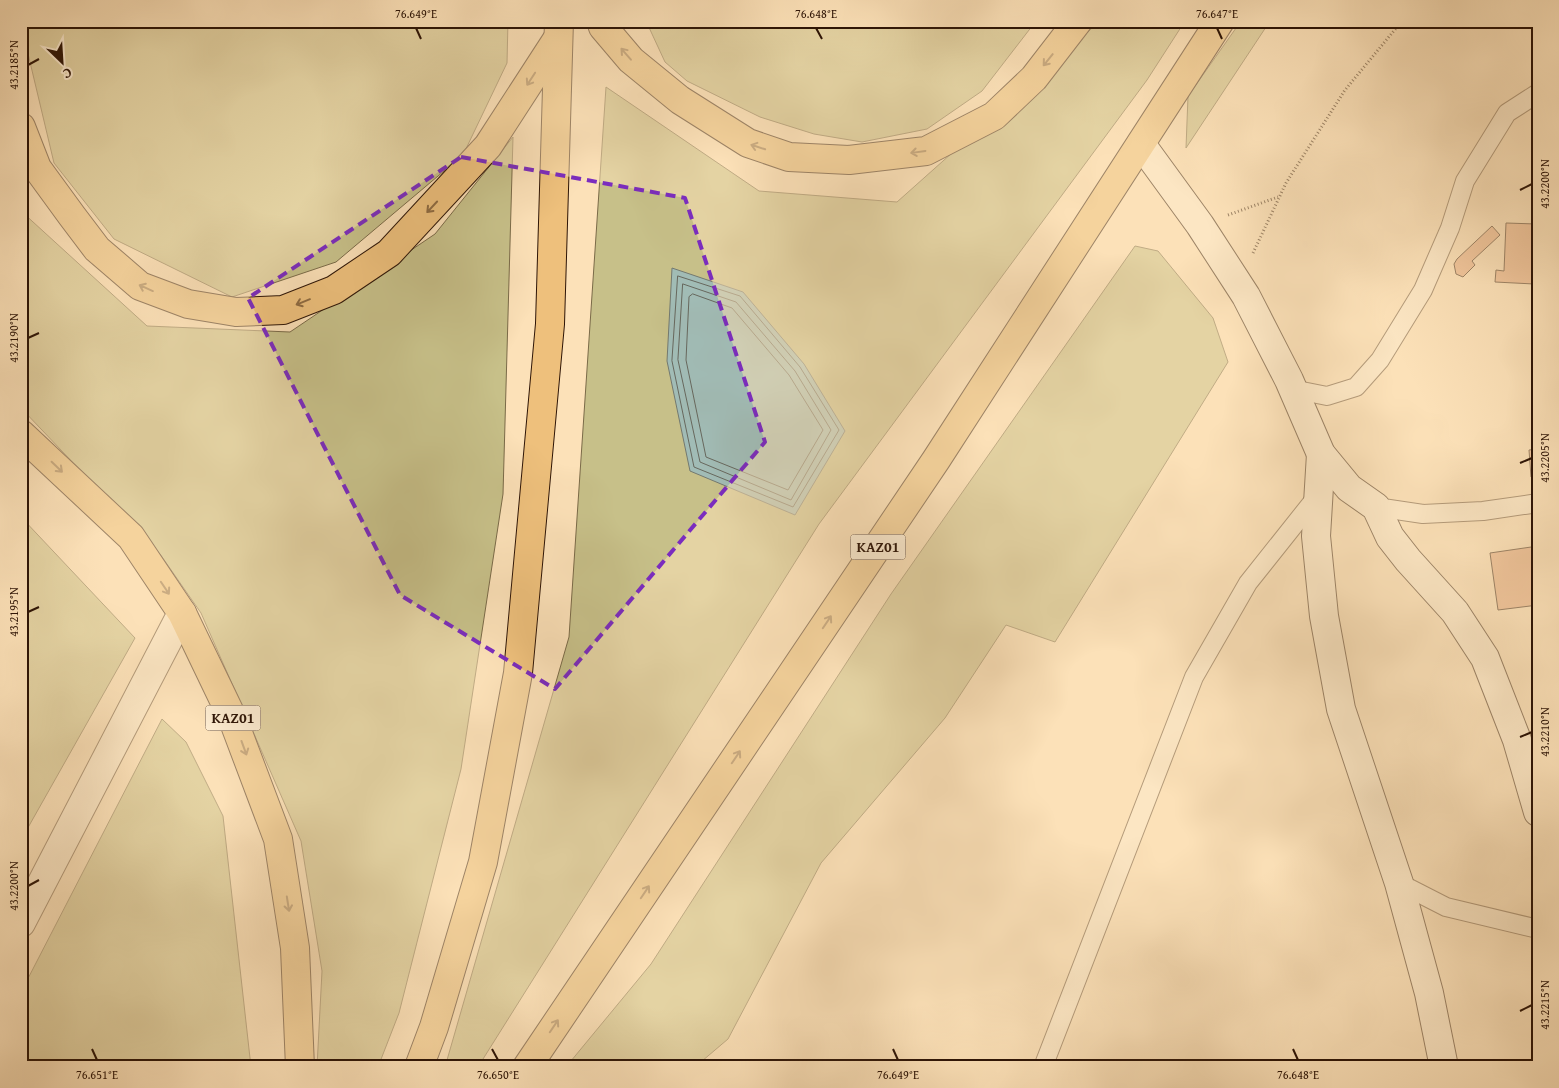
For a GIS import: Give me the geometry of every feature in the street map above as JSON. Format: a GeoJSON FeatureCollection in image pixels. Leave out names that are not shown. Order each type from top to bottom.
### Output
{"type":"FeatureCollection","features":[{"type":"Feature","properties":{"kind":"highway"},"geometry":{"type":"LineString","coordinates":[[601,21],[603,27],[631,60],[680,100],[748,144],[788,156],[849,160],[926,151],[994,116],[1034,78],[1078,21]]}},
{"type":"Feature","properties":{"kind":"highway","name":"KАZ01"},"geometry":{"type":"LineString","coordinates":[[527,1067],[936,460],[1220,21]]}},
{"type":"Feature","properties":{"kind":"highway"},"geometry":{"type":"LineString","coordinates":[[21,127],[37,168],[67,209],[97,249],[140,286],[188,304],[236,312],[283,310],[334,290],[389,252],[488,146],[558,30]]}},
{"type":"Feature","properties":{"kind":"highway"},"geometry":{"type":"LineString","coordinates":[[418,1067],[434,1027],[483,862],[518,673],[550,324],[558,30]]}},
{"type":"Feature","properties":{"kind":"highway","name":"KАZ01"},"geometry":{"type":"LineString","coordinates":[[21,434],[131,537],[182,613],[232,717],[278,839],[295,948],[300,1067]]}},
{"type":"Feature","properties":{"kind":"street"},"geometry":{"type":"LineString","coordinates":[[1140,144],[1200,225],[1239,285],[1292,388],[1321,454],[1349,488],[1376,507],[1390,537],[1455,612],[1485,658],[1517,740],[1538,812]]}},
{"type":"Feature","properties":{"kind":"street"},"geometry":{"type":"LineString","coordinates":[[1321,454],[1316,536],[1324,616],[1342,709],[1399,883],[1429,993],[1444,1067]]}},
{"type":"Feature","properties":{"kind":"street"},"geometry":{"type":"LineString","coordinates":[[21,923],[182,613]]}},
{"type":"Feature","properties":{"kind":"lane"},"geometry":{"type":"LineString","coordinates":[[1292,388],[1326,396],[1356,387],[1380,360],[1423,290],[1450,228],[1465,181],[1507,113],[1538,93]]}},
{"type":"Feature","properties":{"kind":"lane"},"geometry":{"type":"LineString","coordinates":[[1043,1067],[1194,677],[1248,583],[1319,494]]}},
{"type":"Feature","properties":{"kind":"lane"},"geometry":{"type":"LineString","coordinates":[[1376,507],[1423,514],[1483,511],[1538,503]]}},
{"type":"Feature","properties":{"kind":"lane"},"geometry":{"type":"LineString","coordinates":[[1399,883],[1446,907],[1538,929]]}},
{"type":"Feature","properties":{"kind":"path"},"geometry":{"type":"LineString","coordinates":[[1239,285],[1286,183],[1345,90],[1402,21]]}},
{"type":"Feature","properties":{"kind":"path"},"geometry":{"type":"LineString","coordinates":[[1200,225],[1279,197]]}},
{"type":"Feature","properties":{"kind":"highlighted area"},"geometry":{"type":"Polygon","coordinates":[[[461,157],[685,198],[765,442],[555,689],[400,595],[248,298],[461,157]]]}},
{"type":"Feature","properties":{"kind":"shaded area"},"geometry":{"type":"Polygon","coordinates":[[[30,21],[508,21],[507,63],[463,155],[336,262],[232,297],[114,239],[54,163],[25,41],[30,21]]]}},
{"type":"Feature","properties":{"kind":"shaded area"},"geometry":{"type":"Polygon","coordinates":[[[646,21],[1036,21],[982,91],[927,129],[862,142],[814,134],[760,117],[687,81],[665,62],[646,21]]]}},
{"type":"Feature","properties":{"kind":"shaded area"},"geometry":{"type":"Polygon","coordinates":[[[1100,21],[1185,21],[1147,80],[819,524],[478,1067],[445,1067],[569,637],[606,87],[759,191],[897,202],[1100,21]]]}},
{"type":"Feature","properties":{"kind":"shaded area"},"geometry":{"type":"Polygon","coordinates":[[[1241,21],[1270,21],[1186,148],[1188,96],[1241,21]]]}},
{"type":"Feature","properties":{"kind":"shaded area"},"geometry":{"type":"Polygon","coordinates":[[[513,137],[503,494],[461,769],[399,1013],[378,1067],[317,1067],[322,971],[301,841],[201,613],[160,554],[21,408],[21,211],[147,326],[290,332],[435,234],[513,137]]]}},
{"type":"Feature","properties":{"kind":"shaded area"},"geometry":{"type":"Polygon","coordinates":[[[1135,246],[1158,251],[1213,318],[1228,362],[1055,642],[1006,625],[945,718],[821,863],[728,1039],[695,1067],[566,1067],[651,964],[891,594],[1135,246]]]}},
{"type":"Feature","properties":{"kind":"shaded area"},"geometry":{"type":"Polygon","coordinates":[[[21,517],[135,638],[21,840],[21,517]]]}},
{"type":"Feature","properties":{"kind":"shaded area"},"geometry":{"type":"Polygon","coordinates":[[[162,719],[186,742],[223,816],[251,1067],[21,1067],[21,992],[162,719]]]}},
{"type":"Feature","properties":{"kind":"water"},"geometry":{"type":"Polygon","coordinates":[[[672,268],[743,292],[804,364],[845,431],[795,515],[690,471],[667,361],[672,268]]]}},
{"type":"Feature","properties":{"kind":"building"},"geometry":{"type":"Polygon","coordinates":[[[1506,223],[1536,224],[1534,284],[1495,282],[1496,270],[1504,271],[1506,223]]]}},
{"type":"Feature","properties":{"kind":"building"},"geometry":{"type":"Polygon","coordinates":[[[1492,226],[1500,235],[1472,261],[1475,265],[1463,277],[1456,274],[1454,264],[1457,259],[1492,226]]]}},
{"type":"Feature","properties":{"kind":"building"},"geometry":{"type":"Polygon","coordinates":[[[1538,449],[1538,476],[1531,477],[1529,450],[1538,449]]]}},
{"type":"Feature","properties":{"kind":"building"},"geometry":{"type":"Polygon","coordinates":[[[1538,546],[1538,605],[1498,610],[1490,553],[1538,546]]]}}]}
